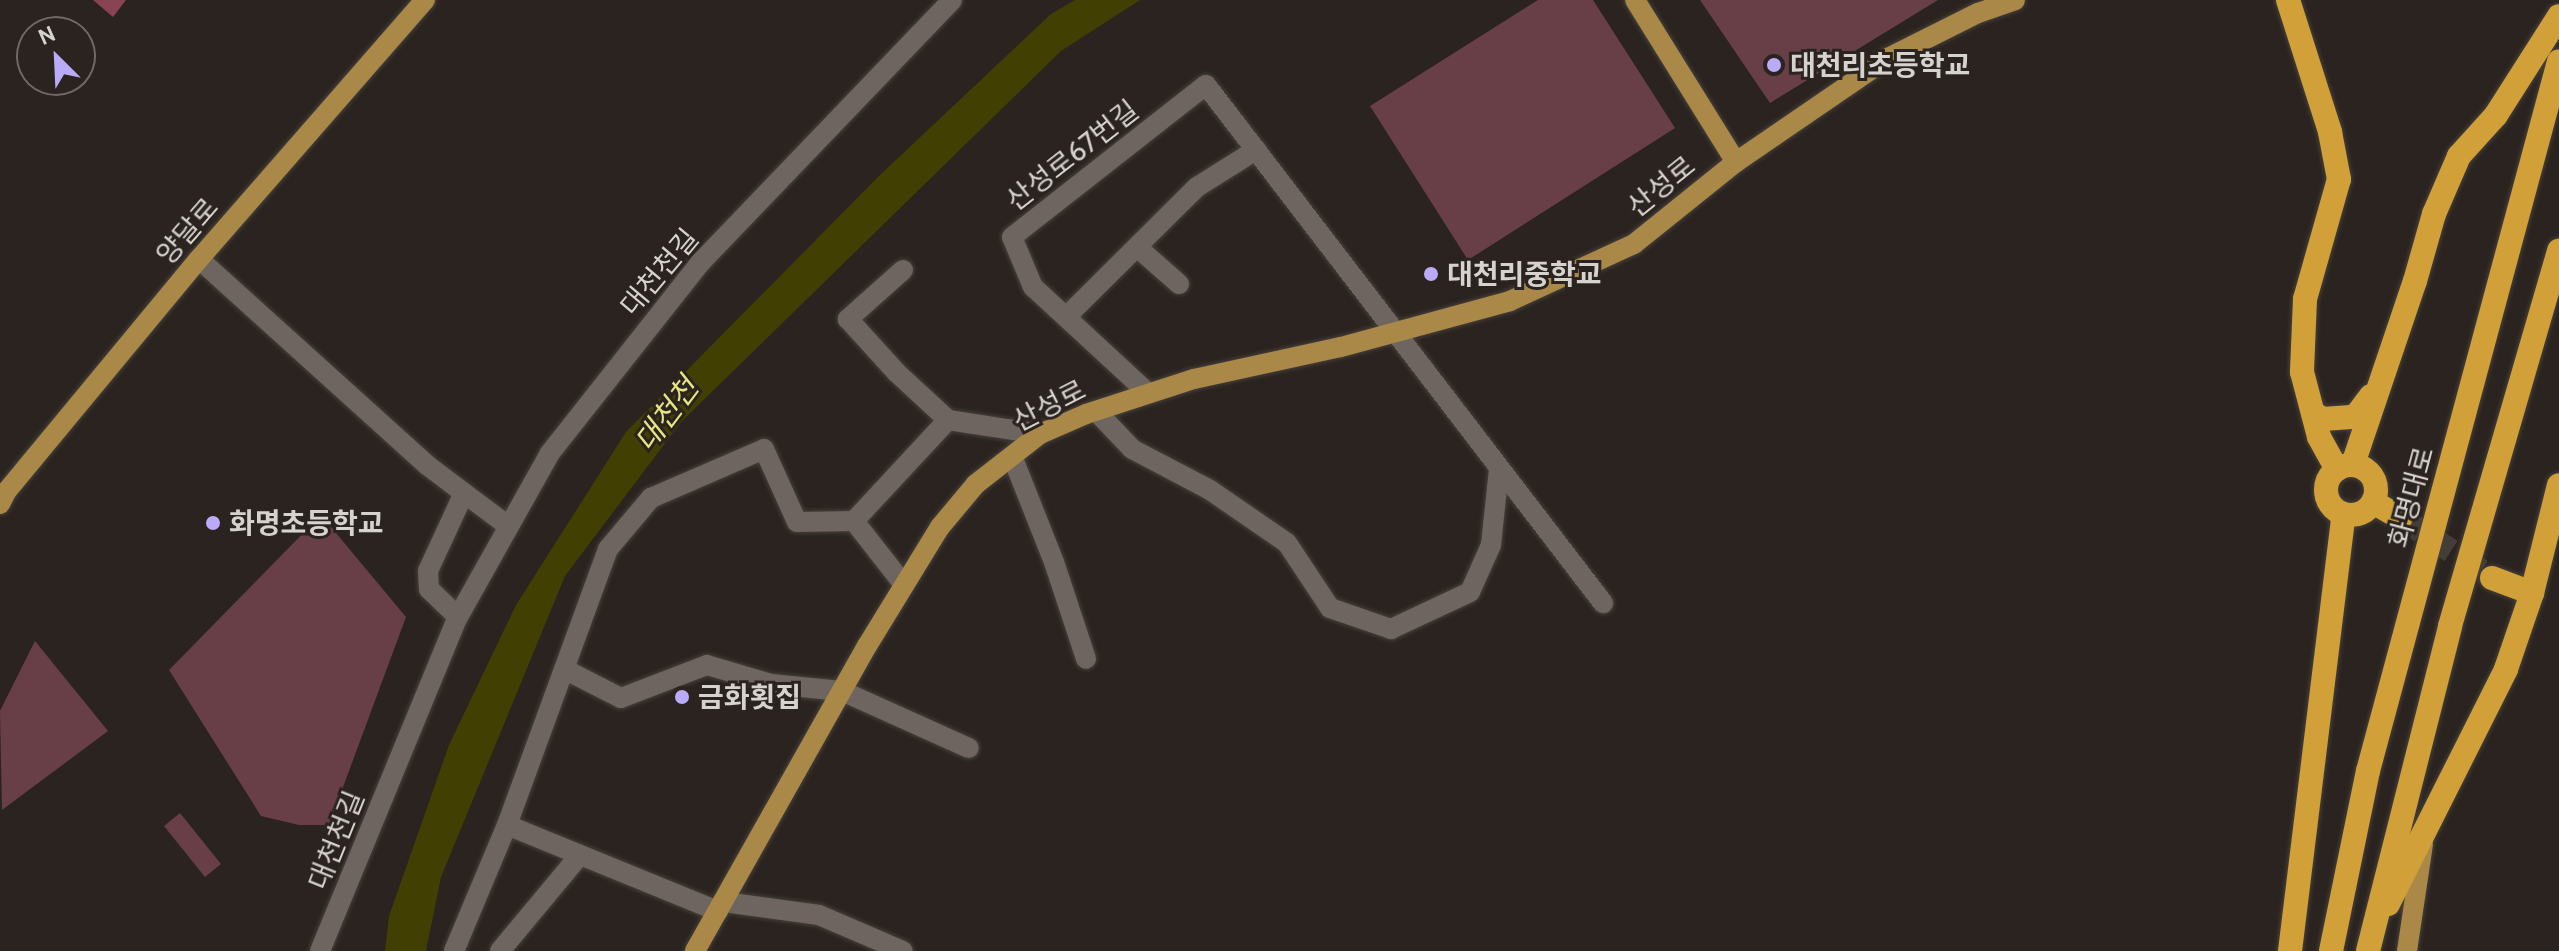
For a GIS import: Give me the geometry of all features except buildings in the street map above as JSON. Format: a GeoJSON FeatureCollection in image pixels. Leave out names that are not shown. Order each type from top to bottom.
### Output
{"type":"FeatureCollection","features":[{"type":"Feature","properties":{"kind":"highway"},"geometry":{"type":"LineString","coordinates":[[2288,0],[2330,132],[2339,179],[2305,299],[2302,372],[2319,437],[2345,466]]}},
{"type":"Feature","properties":{"kind":"highway"},"geometry":{"type":"LineString","coordinates":[[2345,466],[2415,281],[2434,214],[2459,156],[2496,115],[2559,16]]}},
{"type":"Feature","properties":{"kind":"highway","name":"화명대로"},"geometry":{"type":"LineString","coordinates":[[2331,951],[2368,771],[2559,61]]}},
{"type":"Feature","properties":{"kind":"highway"},"geometry":{"type":"LineString","coordinates":[[2369,945],[2450,626],[2559,250]]}},
{"type":"Feature","properties":{"kind":"highway"},"geometry":{"type":"LineString","coordinates":[[2313,413],[2323,419],[2355,417],[2375,391]]}},
{"type":"Feature","properties":{"kind":"highway"},"geometry":{"type":"LineString","coordinates":[[2345,466],[2361,466],[2376,486],[2373,502],[2361,513],[2344,514],[2331,505],[2325,490],[2330,474],[2345,466]]}},
{"type":"Feature","properties":{"kind":"highway"},"geometry":{"type":"LineString","coordinates":[[2369,945],[2506,669],[2532,593],[2559,485]]}},
{"type":"Feature","properties":{"kind":"highway"},"geometry":{"type":"LineString","coordinates":[[2373,502],[2401,518]]}},
{"type":"Feature","properties":{"kind":"highway"},"geometry":{"type":"LineString","coordinates":[[2290,951],[2344,514]]}},
{"type":"Feature","properties":{"kind":"highway"},"geometry":{"type":"LineString","coordinates":[[2492,578],[2532,593]]}},
{"type":"Feature","properties":{"kind":"main road","name":"양달로"},"geometry":{"type":"LineString","coordinates":[[0,504],[6,492],[199,259],[425,0]]}},
{"type":"Feature","properties":{"kind":"main road","name":"산성로"},"geometry":{"type":"LineString","coordinates":[[1635,0],[1736,162]]}},
{"type":"Feature","properties":{"kind":"main road","name":"산성로"},"geometry":{"type":"LineString","coordinates":[[695,951],[842,691],[940,527],[976,484],[1040,434],[1096,411],[1194,379],[1510,301],[1634,244],[1736,162],[1888,58],[1978,13],[2015,0]]}},
{"type":"Feature","properties":{"kind":"main road"},"geometry":{"type":"LineString","coordinates":[[2407,951],[2424,838]]}},
{"type":"Feature","properties":{"kind":"street","name":"대천천길"},"geometry":{"type":"LineString","coordinates":[[320,951],[458,617],[550,453],[700,263],[952,0]]}},
{"type":"Feature","properties":{"kind":"street","name":"산성로67번길"},"geometry":{"type":"LineString","coordinates":[[1148,393],[1033,287],[1012,237],[1206,85],[1256,150]]}},
{"type":"Feature","properties":{"kind":"street"},"geometry":{"type":"LineString","coordinates":[[1066,317],[1197,187],[1256,150],[1603,603]]}},
{"type":"Feature","properties":{"kind":"street"},"geometry":{"type":"LineString","coordinates":[[1137,247],[1179,284]]}},
{"type":"Feature","properties":{"kind":"street"},"geometry":{"type":"LineString","coordinates":[[199,259],[427,465],[507,525]]}},
{"type":"Feature","properties":{"kind":"street"},"geometry":{"type":"LineString","coordinates":[[903,270],[848,319],[896,372],[948,420],[1040,434]]}},
{"type":"Feature","properties":{"kind":"street"},"geometry":{"type":"LineString","coordinates":[[1096,411],[1132,449],[1210,490],[1287,543],[1330,608],[1391,629],[1470,592],[1491,545],[1499,469]]}},
{"type":"Feature","properties":{"kind":"street"},"geometry":{"type":"LineString","coordinates":[[454,951],[507,825],[608,549],[651,498],[764,449],[797,522],[854,521],[948,420]]}},
{"type":"Feature","properties":{"kind":"street"},"geometry":{"type":"LineString","coordinates":[[1012,456],[1054,562],[1086,659]]}},
{"type":"Feature","properties":{"kind":"street"},"geometry":{"type":"LineString","coordinates":[[458,617],[429,589],[428,571],[464,493]]}},
{"type":"Feature","properties":{"kind":"street"},"geometry":{"type":"LineString","coordinates":[[854,521],[904,585]]}},
{"type":"Feature","properties":{"kind":"street"},"geometry":{"type":"LineString","coordinates":[[564,669],[621,698],[707,665],[771,684],[842,691],[969,748]]}},
{"type":"Feature","properties":{"kind":"street"},"geometry":{"type":"LineString","coordinates":[[507,825],[721,906],[819,915],[903,951]]}},
{"type":"Feature","properties":{"kind":"street"},"geometry":{"type":"LineString","coordinates":[[500,951],[580,855]]}},
{"type":"Feature","properties":{"kind":"shaded area"},"geometry":{"type":"Polygon","coordinates":[[[93,0],[126,0],[113,17],[93,0]]]}},
{"type":"Feature","properties":{"kind":"shaded area"},"geometry":{"type":"Polygon","coordinates":[[[1538,0],[1593,0],[1675,128],[1468,260],[1370,106],[1538,0]]]}},
{"type":"Feature","properties":{"kind":"shaded area","name":"대천리초등학교"},"geometry":{"type":"Polygon","coordinates":[[[1700,0],[1938,0],[1770,103],[1700,0]]]}},
{"type":"Feature","properties":{"kind":"shaded area"},"geometry":{"type":"Polygon","coordinates":[[[321,515],[406,617],[329,825],[299,825],[261,816],[169,670],[321,515]]]}},
{"type":"Feature","properties":{"kind":"shaded area"},"geometry":{"type":"Polygon","coordinates":[[[35,641],[108,731],[2,810],[0,711],[35,641]]]}},
{"type":"Feature","properties":{"kind":"shaded area"},"geometry":{"type":"Polygon","coordinates":[[[180,813],[221,864],[205,877],[164,826],[180,813]]]}},
{"type":"Feature","properties":{"kind":"water","name":"대천천"},"geometry":{"type":"Polygon","coordinates":[[[1075,0],[1140,0],[1061,51],[681,422],[565,576],[441,877],[426,951],[385,951],[389,916],[449,745],[516,605],[626,432],[880,175],[1051,14],[1075,0]]]}},
{"type":"Feature","properties":{"kind":"tunnel"},"geometry":{"type":"LineString","coordinates":[[2401,518],[2492,578]]}},
{"type":"Feature","properties":{"kind":"place","name":"대천리초등학교"},"geometry":{"type":"Point","coordinates":[1774,65]}},
{"type":"Feature","properties":{"kind":"place","name":"대천리중학교"},"geometry":{"type":"Point","coordinates":[1431,274]}},
{"type":"Feature","properties":{"kind":"place","name":"화명초등학교"},"geometry":{"type":"Point","coordinates":[213,523]}},
{"type":"Feature","properties":{"kind":"place","name":"금화횟집"},"geometry":{"type":"Point","coordinates":[682,697]}}]}
